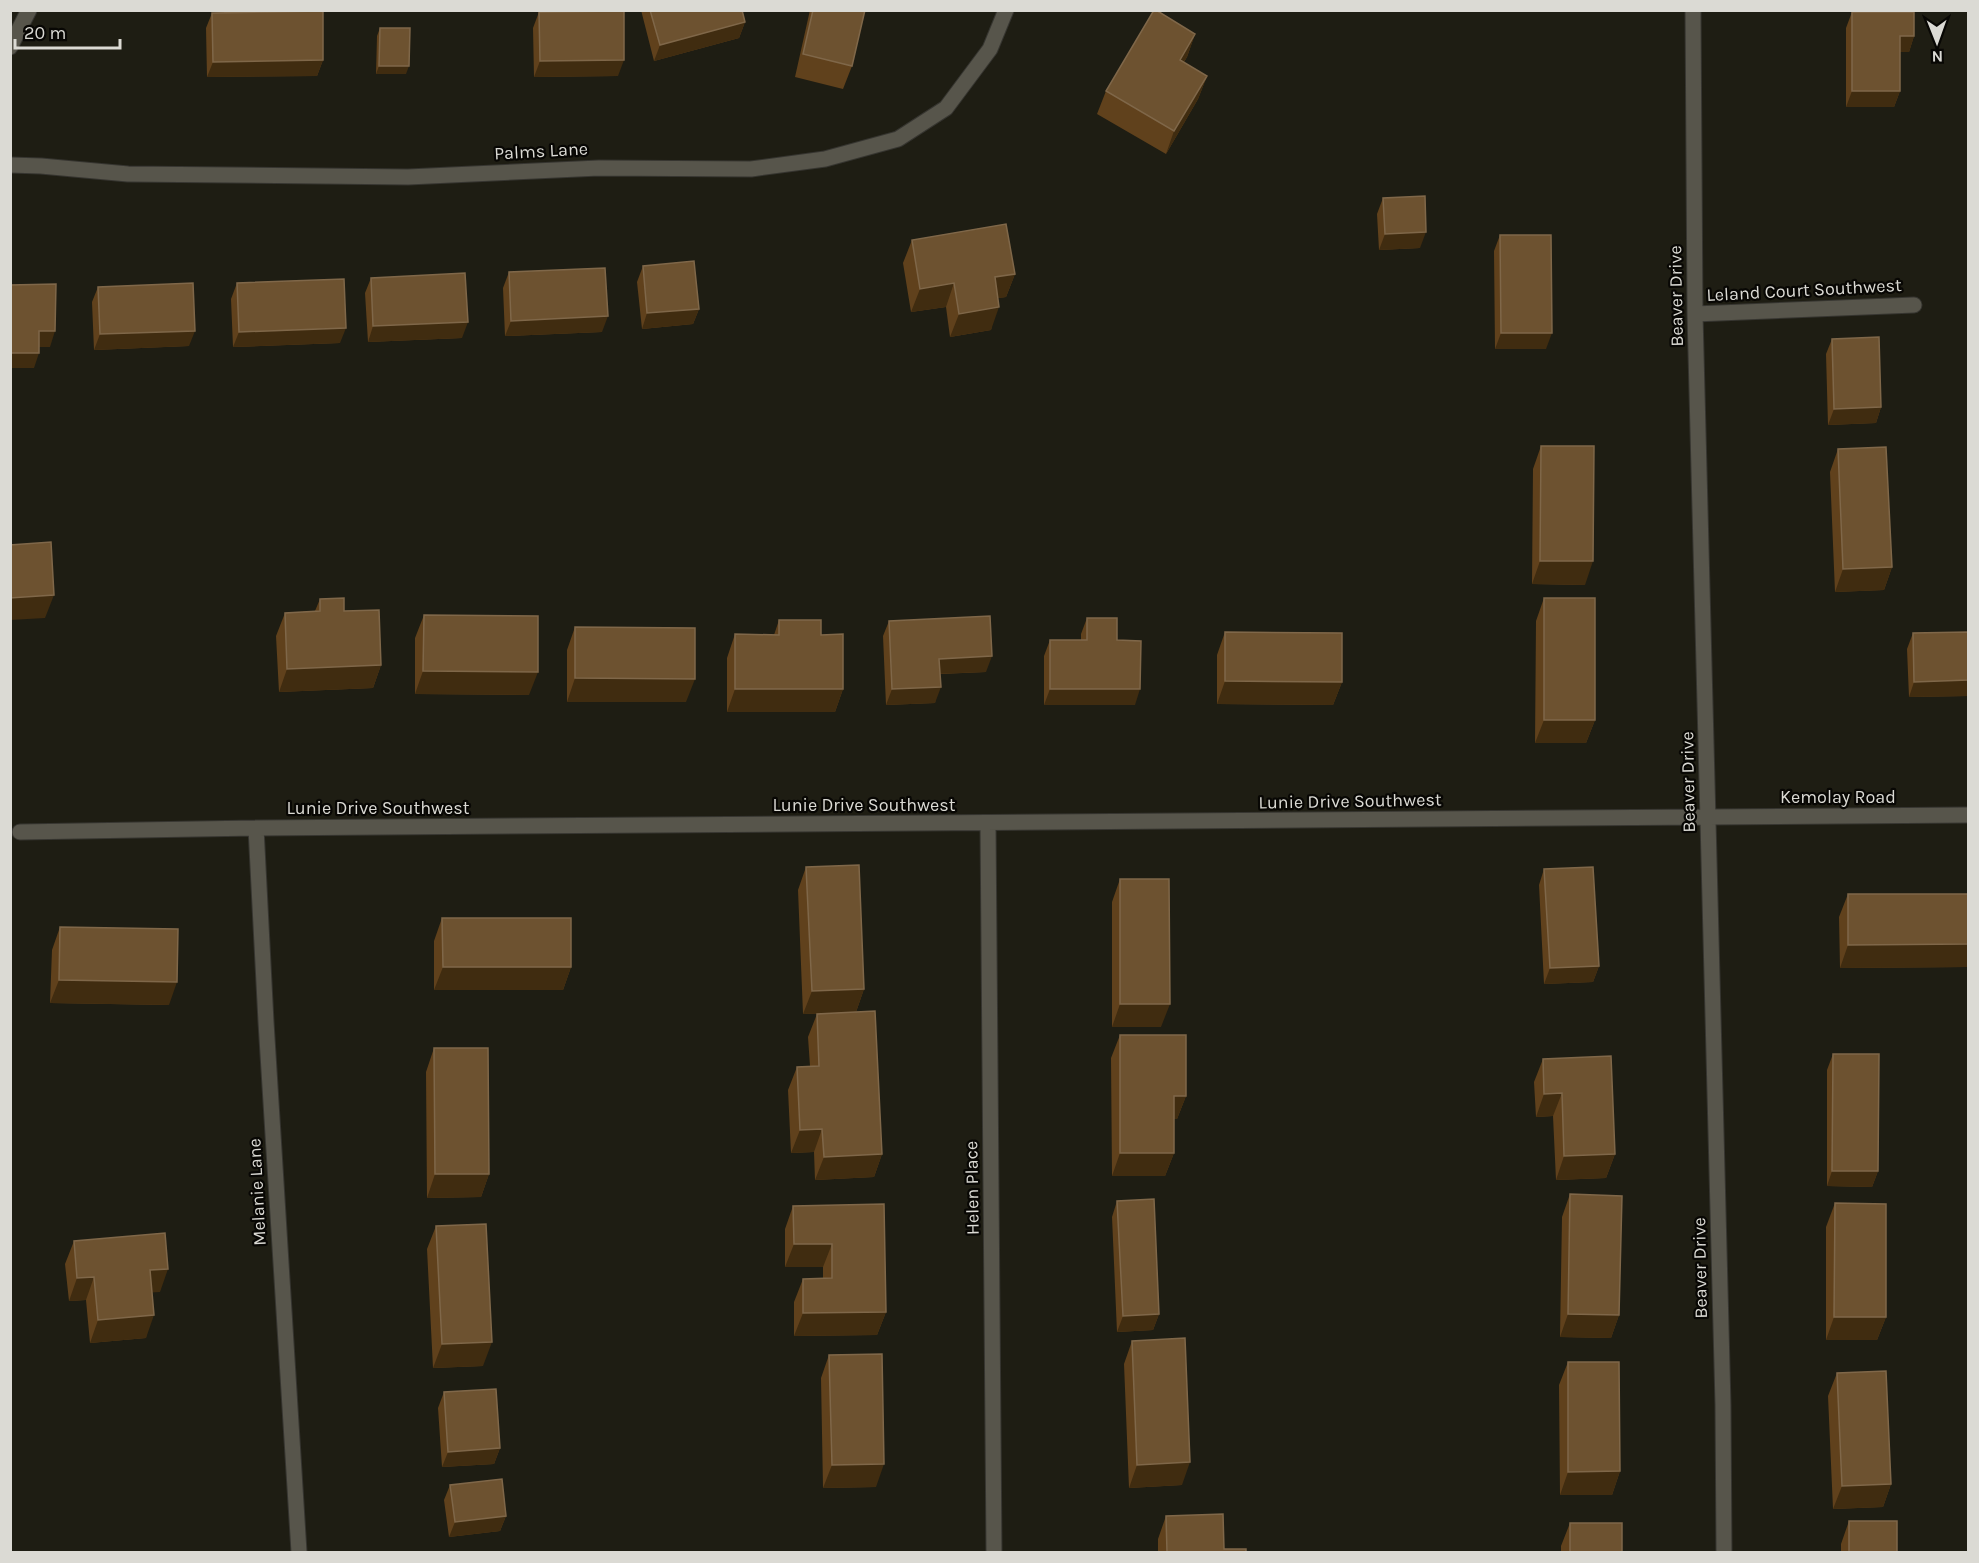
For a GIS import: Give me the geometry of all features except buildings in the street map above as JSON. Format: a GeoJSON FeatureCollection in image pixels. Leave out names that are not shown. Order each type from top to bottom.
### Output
{"type":"FeatureCollection","features":[{"type":"Feature","properties":{"kind":"street"},"geometry":{"type":"LineString","coordinates":[[10,47],[28,10]]}},
{"type":"Feature","properties":{"kind":"street","name":"Palms Lane"},"geometry":{"type":"LineString","coordinates":[[10,165],[41,165],[128,174],[408,177],[599,168],[751,169],[825,159],[898,139],[946,108],[990,48],[1006,10]]}},
{"type":"Feature","properties":{"kind":"street","name":"Beaver Drive"},"geometry":{"type":"LineString","coordinates":[[1694,10],[1695,314],[1723,1406],[1724,1552]]}},
{"type":"Feature","properties":{"kind":"street","name":"Leland Court Southwest"},"geometry":{"type":"LineString","coordinates":[[1695,314],[1914,305]]}},
{"type":"Feature","properties":{"kind":"street","name":"Kemolay Road"},"geometry":{"type":"LineString","coordinates":[[1708,817],[1968,815]]}},
{"type":"Feature","properties":{"kind":"street","name":"Lunie Drive Southwest"},"geometry":{"type":"LineString","coordinates":[[20,832],[256,828],[1708,817]]}},
{"type":"Feature","properties":{"kind":"street","name":"Helen Place"},"geometry":{"type":"LineString","coordinates":[[988,824],[994,1552]]}},
{"type":"Feature","properties":{"kind":"street","name":"Melanie Lane"},"geometry":{"type":"LineString","coordinates":[[256,828],[299,1552]]}}]}
